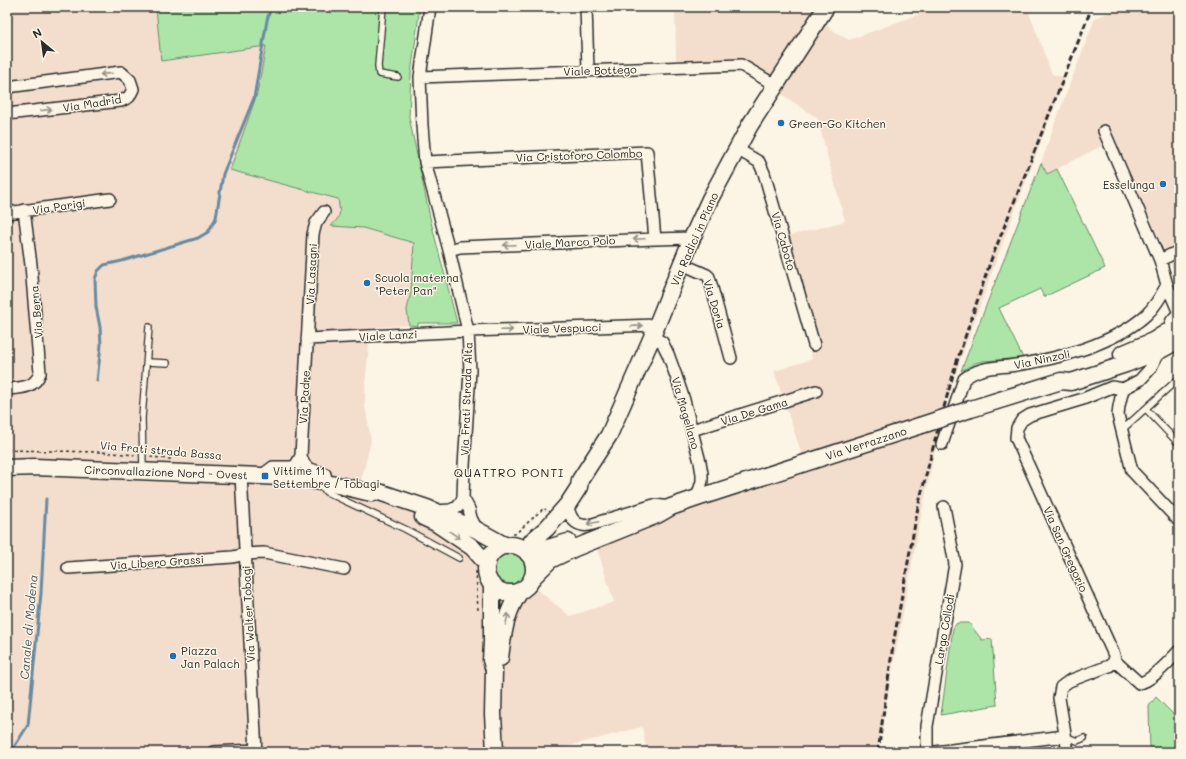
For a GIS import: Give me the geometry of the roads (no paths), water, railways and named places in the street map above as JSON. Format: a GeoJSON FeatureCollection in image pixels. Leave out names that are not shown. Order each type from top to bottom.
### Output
{"type":"FeatureCollection","features":[{"type":"Feature","properties":{"kind":"main road","name":"Via Radici in Piano"},"geometry":{"type":"LineString","coordinates":[[516,546],[575,483],[580,480],[609,436],[692,238],[710,199],[750,125],[823,8]]}},
{"type":"Feature","properties":{"kind":"main road","name":"Via Verrazzano"},"geometry":{"type":"LineString","coordinates":[[516,546],[547,549],[606,529],[654,510],[671,507],[1061,381],[1071,382],[1126,364],[1158,351],[1177,332]]}},
{"type":"Feature","properties":{"kind":"main road","name":"Via Verrazzano"},"geometry":{"type":"LineString","coordinates":[[1061,381],[1069,374],[1087,366],[1177,332]]}},
{"type":"Feature","properties":{"kind":"main road","name":"Circonvallazione Nord - Ovest"},"geometry":{"type":"LineString","coordinates":[[7,468],[142,464],[241,475],[298,478],[363,490],[371,493],[376,498],[436,522],[472,547],[481,566]]}},
{"type":"Feature","properties":{"kind":"main road","name":"Via Radici in Piano"},"geometry":{"type":"LineString","coordinates":[[481,566],[495,550],[532,541],[547,528],[568,504],[579,487],[580,480]]}},
{"type":"Feature","properties":{"kind":"main road","name":"Circonvallazione Nord - Ovest"},"geometry":{"type":"LineString","coordinates":[[371,493],[379,492],[427,508],[516,546]]}},
{"type":"Feature","properties":{"kind":"main road","name":"Via Verrazzano"},"geometry":{"type":"LineString","coordinates":[[527,584],[550,560],[575,548],[657,515],[671,507]]}},
{"type":"Feature","properties":{"kind":"main road"},"geometry":{"type":"LineString","coordinates":[[494,670],[500,661],[503,638],[511,607],[527,584],[534,568],[533,563],[516,546]]}},
{"type":"Feature","properties":{"kind":"main road"},"geometry":{"type":"LineString","coordinates":[[481,566],[492,585],[503,592],[516,592],[527,584]]}},
{"type":"Feature","properties":{"kind":"main road"},"geometry":{"type":"LineString","coordinates":[[492,585],[491,660],[494,670],[493,714],[495,752]]}},
{"type":"Feature","properties":{"kind":"street","name":"Via Frati Strada Alta"},"geometry":{"type":"LineString","coordinates":[[430,7],[420,77],[425,162],[449,250],[468,331],[470,371],[463,498],[477,530]]}},
{"type":"Feature","properties":{"kind":"street"},"geometry":{"type":"LineString","coordinates":[[586,7],[588,70]]}},
{"type":"Feature","properties":{"kind":"street","name":"Viale Bottego"},"geometry":{"type":"LineString","coordinates":[[420,77],[740,65],[775,85]]}},
{"type":"Feature","properties":{"kind":"street","name":"Via Madrid"},"geometry":{"type":"LineString","coordinates":[[7,87],[121,72],[130,80],[133,89],[129,97],[121,101],[7,114]]}},
{"type":"Feature","properties":{"kind":"street"},"geometry":{"type":"LineString","coordinates":[[1104,131],[1160,260],[1167,285],[1179,313]]}},
{"type":"Feature","properties":{"kind":"street","name":"Via Caboto"},"geometry":{"type":"LineString","coordinates":[[737,149],[759,162],[764,173],[814,345]]}},
{"type":"Feature","properties":{"kind":"street","name":"Via Cristoforo Colombo"},"geometry":{"type":"LineString","coordinates":[[425,162],[647,152],[655,239]]}},
{"type":"Feature","properties":{"kind":"street","name":"Via Parigi"},"geometry":{"type":"LineString","coordinates":[[7,213],[110,199]]}},
{"type":"Feature","properties":{"kind":"street","name":"Via Berna"},"geometry":{"type":"LineString","coordinates":[[7,389],[24,388],[38,380],[40,373],[31,265],[24,210]]}},
{"type":"Feature","properties":{"kind":"street","name":"Via Lasagni"},"geometry":{"type":"LineString","coordinates":[[307,339],[313,234],[316,223],[324,212]]}},
{"type":"Feature","properties":{"kind":"street","name":"Viale Marco Polo"},"geometry":{"type":"LineString","coordinates":[[449,250],[460,247],[692,238]]}},
{"type":"Feature","properties":{"kind":"street"},"geometry":{"type":"LineString","coordinates":[[1160,260],[1179,251]]}},
{"type":"Feature","properties":{"kind":"street","name":"Via Doria"},"geometry":{"type":"LineString","coordinates":[[682,264],[707,274],[709,277],[731,358]]}},
{"type":"Feature","properties":{"kind":"street","name":"Via Ninzoli"},"geometry":{"type":"LineString","coordinates":[[942,444],[964,379],[971,373],[982,369],[1017,365],[1064,355],[1099,343],[1134,324],[1146,315],[1154,307],[1167,285]]}},
{"type":"Feature","properties":{"kind":"street","name":"Viale Lanzi"},"geometry":{"type":"LineString","coordinates":[[307,339],[468,331]]}},
{"type":"Feature","properties":{"kind":"street","name":"Viale Vespucci"},"geometry":{"type":"LineString","coordinates":[[468,331],[654,331]]}},
{"type":"Feature","properties":{"kind":"street","name":"Via Magellano"},"geometry":{"type":"LineString","coordinates":[[654,331],[668,354],[692,430],[700,462],[702,481],[697,498]]}},
{"type":"Feature","properties":{"kind":"street","name":"Via Padre"},"geometry":{"type":"LineString","coordinates":[[301,456],[307,339]]}},
{"type":"Feature","properties":{"kind":"street"},"geometry":{"type":"LineString","coordinates":[[1127,387],[1140,380],[1150,369],[1158,351]]}},
{"type":"Feature","properties":{"kind":"street"},"geometry":{"type":"LineString","coordinates":[[1126,364],[1135,368],[1136,372],[1127,387],[1119,406],[1118,415],[1132,471],[1179,521]]}},
{"type":"Feature","properties":{"kind":"street","name":"Via San Gregorio"},"geometry":{"type":"LineString","coordinates":[[1114,661],[1114,655],[1111,648],[1016,438],[1017,428],[1022,420],[1030,415],[1083,399],[1112,387],[1127,387]]}},
{"type":"Feature","properties":{"kind":"street","name":"Via De Gama"},"geometry":{"type":"LineString","coordinates":[[692,430],[816,391]]}},
{"type":"Feature","properties":{"kind":"street"},"geometry":{"type":"LineString","coordinates":[[261,476],[273,467],[292,467],[301,456]]}},
{"type":"Feature","properties":{"kind":"street"},"geometry":{"type":"LineString","coordinates":[[301,456],[304,464],[308,468],[325,474],[323,483]]}},
{"type":"Feature","properties":{"kind":"street","name":"Via Walter Tobagi"},"geometry":{"type":"LineString","coordinates":[[241,475],[256,751]]}},
{"type":"Feature","properties":{"kind":"street"},"geometry":{"type":"LineString","coordinates":[[435,511],[450,510],[458,507],[463,498]]}},
{"type":"Feature","properties":{"kind":"street","name":"Via Verrazzano"},"geometry":{"type":"LineString","coordinates":[[568,504],[570,516],[582,525],[593,524],[654,505],[671,507]]}},
{"type":"Feature","properties":{"kind":"street","name":"Largo Collodi"},"geometry":{"type":"LineString","coordinates":[[927,752],[927,726],[955,564],[944,507]]}},
{"type":"Feature","properties":{"kind":"street","name":"Via Libero Grassi"},"geometry":{"type":"LineString","coordinates":[[68,568],[233,557],[264,552],[344,569]]}},
{"type":"Feature","properties":{"kind":"street"},"geometry":{"type":"LineString","coordinates":[[1068,752],[1059,698],[1061,687],[1069,681],[1109,666],[1114,661],[1139,683],[1144,683],[1179,651]]}},
{"type":"Feature","properties":{"kind":"street"},"geometry":{"type":"LineString","coordinates":[[935,752],[1065,736]]}},
{"type":"Feature","properties":{"kind":"street"},"geometry":{"type":"LineString","coordinates":[[213,752],[256,751]]}},
{"type":"Feature","properties":{"kind":"lane"},"geometry":{"type":"LineString","coordinates":[[383,7],[378,66],[379,74],[398,77]]}},
{"type":"Feature","properties":{"kind":"lane"},"geometry":{"type":"LineString","coordinates":[[142,464],[142,418],[149,327]]}},
{"type":"Feature","properties":{"kind":"lane"},"geometry":{"type":"LineString","coordinates":[[147,362],[167,363]]}},
{"type":"Feature","properties":{"kind":"lane"},"geometry":{"type":"LineString","coordinates":[[1122,431],[1176,380]]}},
{"type":"Feature","properties":{"kind":"lane"},"geometry":{"type":"LineString","coordinates":[[1146,409],[1179,444]]}},
{"type":"Feature","properties":{"kind":"lane"},"geometry":{"type":"LineString","coordinates":[[323,483],[326,492],[405,529],[458,558]]}},
{"type":"Feature","properties":{"kind":"lane"},"geometry":{"type":"LineString","coordinates":[[1065,736],[1077,742],[1084,738]]}},
{"type":"Feature","properties":{"kind":"waterway","name":"Canale di Modena"},"geometry":{"type":"LineString","coordinates":[[97,381],[101,345],[100,327],[96,307],[95,279],[98,271],[104,265],[198,238],[208,232],[216,218],[223,174],[254,98],[267,20],[271,7]]}},
{"type":"Feature","properties":{"kind":"waterway","name":"Canale di Modena"},"geometry":{"type":"LineString","coordinates":[[11,752],[28,725],[41,593],[46,499]]}},
{"type":"Feature","properties":{"kind":"railway"},"geometry":{"type":"LineString","coordinates":[[878,752],[893,645],[918,507],[956,364],[991,260],[1092,7]]}},
{"type":"Feature","properties":{"kind":"place","name":"Green-Go Kitchen"},"geometry":{"type":"Point","coordinates":[781,123]}},
{"type":"Feature","properties":{"kind":"place","name":"Esselunga"},"geometry":{"type":"Point","coordinates":[1163,184]}},
{"type":"Feature","properties":{"kind":"place","name":"Scuola materna \"Peter Pan\""},"geometry":{"type":"Point","coordinates":[367,283]}},
{"type":"Feature","properties":{"kind":"place","name":"Vittime 11 Settembre / Tobagi"},"geometry":{"type":"Point","coordinates":[265,476]}},
{"type":"Feature","properties":{"kind":"place","name":"Piazza Jan Palach"},"geometry":{"type":"Point","coordinates":[173,656]}},
{"type":"Feature","properties":{"kind":"district","name":"QUATTRO PONTI"},"geometry":{"type":"Point","coordinates":[509,472]}}]}
